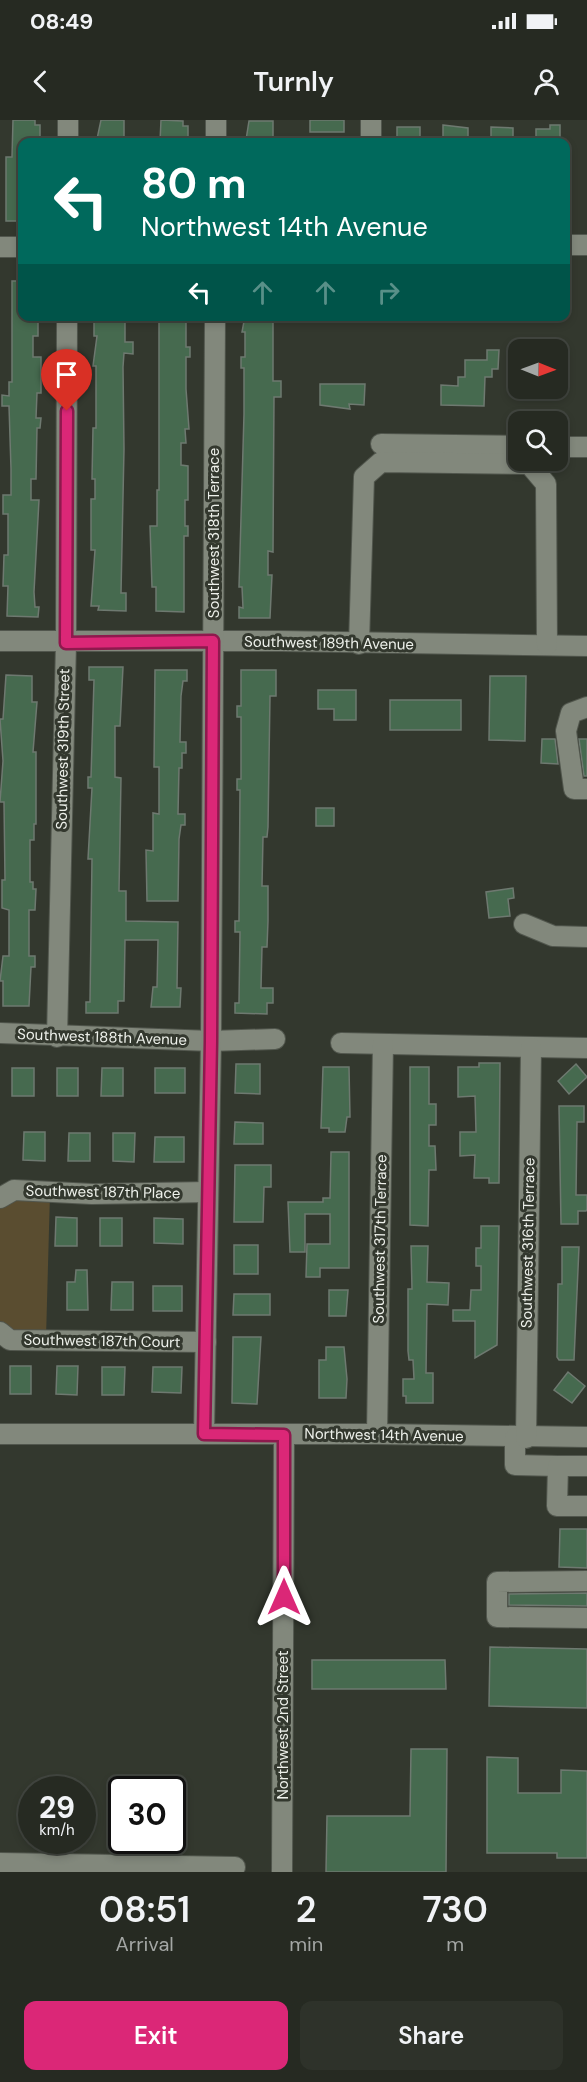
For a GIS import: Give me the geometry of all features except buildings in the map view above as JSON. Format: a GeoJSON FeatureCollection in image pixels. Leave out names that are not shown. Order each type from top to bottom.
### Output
{"type":"FeatureCollection","features":[{"type":"Feature","properties":{"kind":"street"},"geometry":{"type":"LineString","coordinates":[[68,120],[68,138]]}},
{"type":"Feature","properties":{"kind":"street"},"geometry":{"type":"LineString","coordinates":[[216,120],[216,138]]}},
{"type":"Feature","properties":{"kind":"street"},"geometry":{"type":"LineString","coordinates":[[371,120],[371,138]]}},
{"type":"Feature","properties":{"kind":"street"},"geometry":{"type":"LineString","coordinates":[[570,245],[587,245]]}},
{"type":"Feature","properties":{"kind":"street"},"geometry":{"type":"LineString","coordinates":[[0,247],[18,247]]}},
{"type":"Feature","properties":{"kind":"street","name":"Southwest 319th Street"},"geometry":{"type":"LineString","coordinates":[[57,1037],[66,643],[67,321]]}},
{"type":"Feature","properties":{"kind":"street","name":"Southwest 318th Terrace"},"geometry":{"type":"LineString","coordinates":[[204,1434],[211,1041],[215,321]]}},
{"type":"Feature","properties":{"kind":"street"},"geometry":{"type":"LineString","coordinates":[[381,444],[508,446]]}},
{"type":"Feature","properties":{"kind":"street"},"geometry":{"type":"LineString","coordinates":[[568,447],[587,447]]}},
{"type":"Feature","properties":{"kind":"street"},"geometry":{"type":"LineString","coordinates":[[359,644],[364,477],[381,462],[529,464],[546,484],[547,645]]}},
{"type":"Feature","properties":{"kind":"street","name":"Southwest 189th Avenue"},"geometry":{"type":"LineString","coordinates":[[0,641],[66,643],[213,641],[587,646]]}},
{"type":"Feature","properties":{"kind":"street"},"geometry":{"type":"LineString","coordinates":[[587,707],[571,713],[566,731],[574,789],[587,789]]}},
{"type":"Feature","properties":{"kind":"street"},"geometry":{"type":"LineString","coordinates":[[524,924],[553,936],[587,937]]}},
{"type":"Feature","properties":{"kind":"street","name":"Southwest 188th Avenue"},"geometry":{"type":"LineString","coordinates":[[0,1033],[57,1037],[211,1041],[275,1039]]}},
{"type":"Feature","properties":{"kind":"street"},"geometry":{"type":"LineString","coordinates":[[341,1043],[587,1048]]}},
{"type":"Feature","properties":{"kind":"street","name":"Southwest 317th Terrace"},"geometry":{"type":"LineString","coordinates":[[377,1434],[383,1044]]}},
{"type":"Feature","properties":{"kind":"street","name":"Southwest 316th Terrace"},"geometry":{"type":"LineString","coordinates":[[531,1048],[520,1438],[514,1465],[558,1466]]}},
{"type":"Feature","properties":{"kind":"street","name":"Southwest 187th Place"},"geometry":{"type":"LineString","coordinates":[[0,1198],[14,1190],[92,1194],[208,1192]]}},
{"type":"Feature","properties":{"kind":"street","name":"Southwest 187th Court"},"geometry":{"type":"LineString","coordinates":[[0,1332],[10,1340],[206,1342]]}},
{"type":"Feature","properties":{"kind":"street","name":"Northwest 14th Avenue"},"geometry":{"type":"LineString","coordinates":[[0,1434],[377,1434],[520,1438],[587,1437]]}},
{"type":"Feature","properties":{"kind":"street","name":"Northwest 2nd Street"},"geometry":{"type":"LineString","coordinates":[[282,1872],[284,1435]]}},
{"type":"Feature","properties":{"kind":"street"},"geometry":{"type":"LineString","coordinates":[[587,1466],[558,1466],[557,1506],[587,1506]]}},
{"type":"Feature","properties":{"kind":"street"},"geometry":{"type":"LineString","coordinates":[[587,1581],[497,1582],[497,1617],[587,1618]]}},
{"type":"Feature","properties":{"kind":"street"},"geometry":{"type":"LineString","coordinates":[[0,1863],[235,1868]]}},
{"type":"Feature","properties":{"kind":"shaded area"},"geometry":{"type":"Polygon","coordinates":[[[50,1193],[46,1338],[0,1329],[0,1200],[50,1193]]]}},
{"type":"Feature","properties":{"kind":"route"},"geometry":{"type":"LineString","coordinates":[[67,411],[66,643],[213,641],[211,1041],[204,1434],[284,1435],[284,1597]]}}]}
